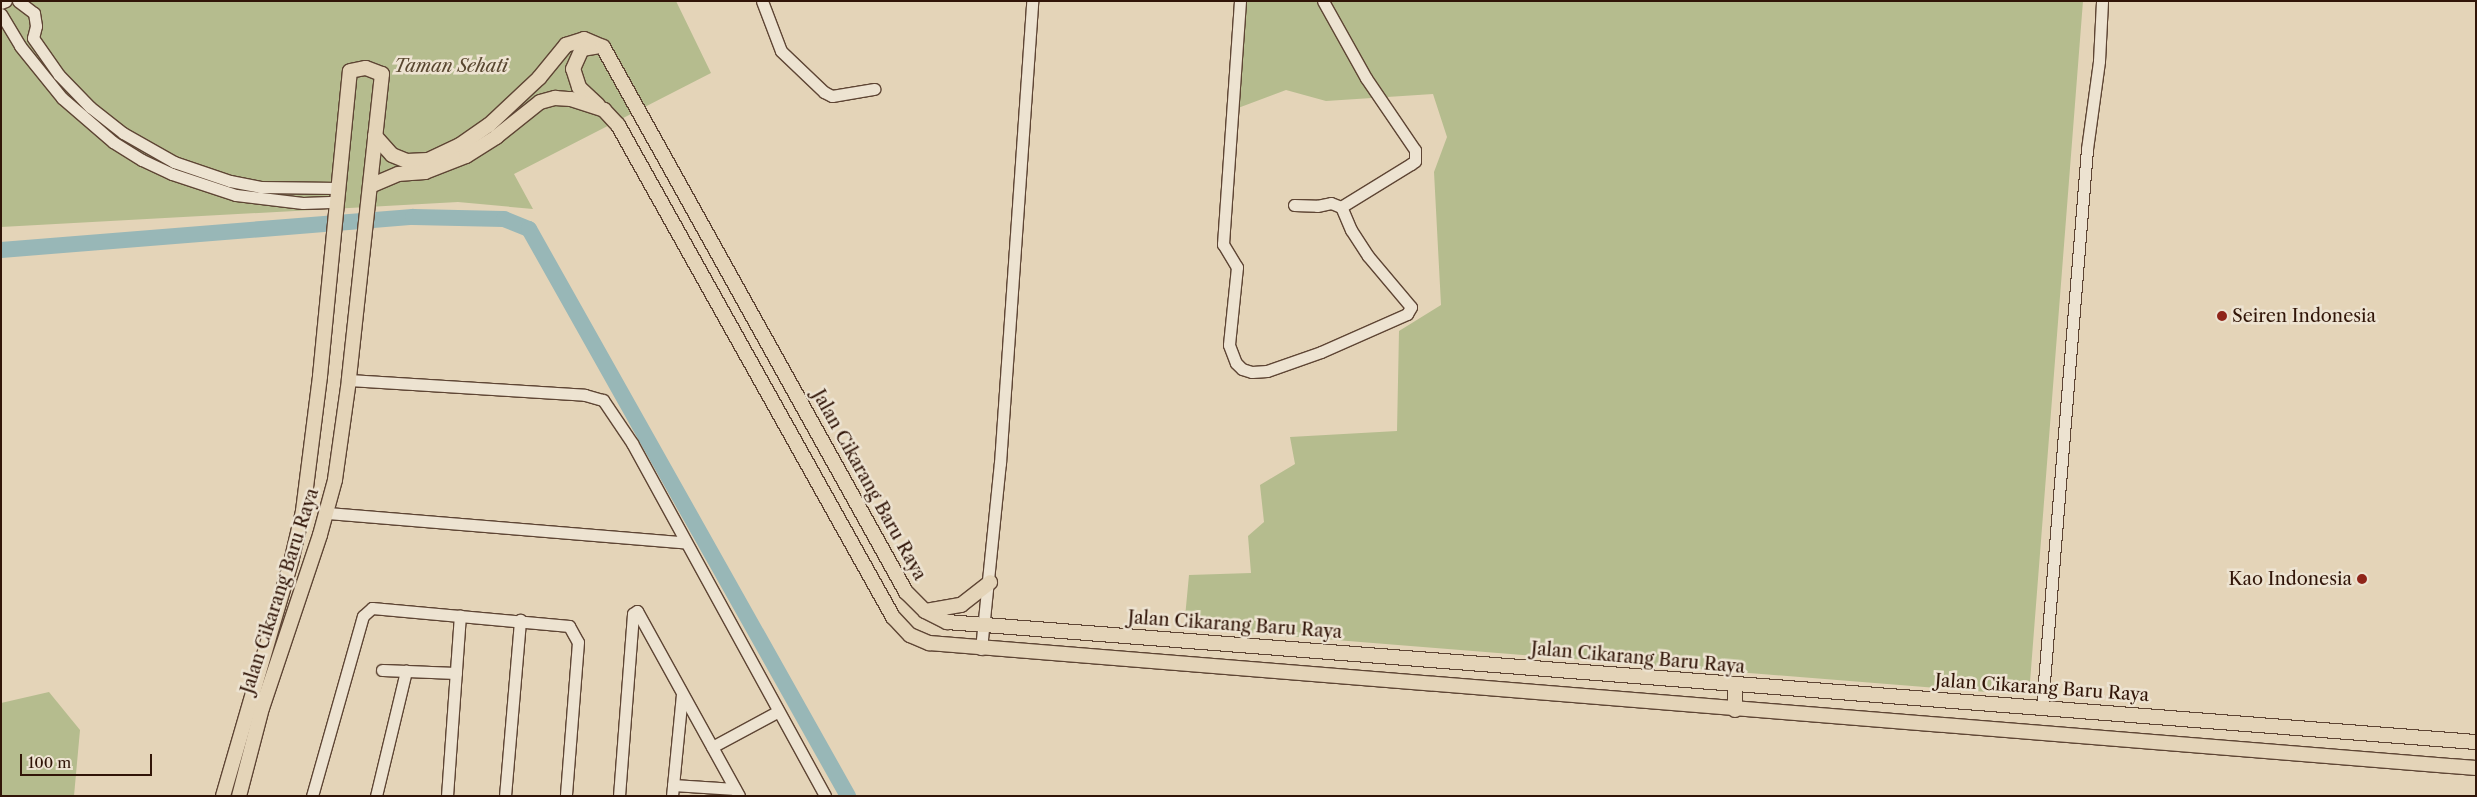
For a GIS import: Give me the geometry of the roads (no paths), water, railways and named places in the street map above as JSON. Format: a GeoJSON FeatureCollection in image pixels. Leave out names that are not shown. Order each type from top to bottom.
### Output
{"type":"FeatureCollection","features":[{"type":"Feature","properties":{"kind":"main road"},"geometry":{"type":"LineString","coordinates":[[375,136],[392,155],[407,161],[428,160],[460,145],[489,125],[539,78],[566,45],[584,39],[604,47]]}},
{"type":"Feature","properties":{"kind":"main road"},"geometry":{"type":"LineString","coordinates":[[604,47],[582,49],[573,69],[579,87],[618,125],[893,617],[910,636],[929,644],[2476,769]]}},
{"type":"Feature","properties":{"kind":"main road","name":"Jalan Cikarang Baru Raya"},"geometry":{"type":"LineString","coordinates":[[604,47],[906,592],[925,611],[947,622],[2476,741]]}},
{"type":"Feature","properties":{"kind":"main road","name":"Jalan Cikarang Baru Raya"},"geometry":{"type":"LineString","coordinates":[[223,796],[303,511],[320,376],[330,256],[350,71],[358,68],[382,74],[349,380],[327,514],[262,708],[239,796]]}},
{"type":"Feature","properties":{"kind":"main road"},"geometry":{"type":"LineString","coordinates":[[370,186],[398,174],[425,172],[466,156],[496,138],[540,102],[555,98],[572,99],[604,110]]}},
{"type":"Feature","properties":{"kind":"main road"},"geometry":{"type":"LineString","coordinates":[[925,611],[961,605],[990,582]]}},
{"type":"Feature","properties":{"kind":"main road"},"geometry":{"type":"LineString","coordinates":[[1735,684],[1735,710]]}},
{"type":"Feature","properties":{"kind":"street"},"geometry":{"type":"LineString","coordinates":[[1,3],[6,1]]}},
{"type":"Feature","properties":{"kind":"street"},"geometry":{"type":"LineString","coordinates":[[18,1],[34,13],[36,26],[33,38],[20,46]]}},
{"type":"Feature","properties":{"kind":"street"},"geometry":{"type":"LineString","coordinates":[[762,1],[781,51],[824,92],[832,96],[874,89]]}},
{"type":"Feature","properties":{"kind":"street"},"geometry":{"type":"LineString","coordinates":[[981,649],[990,582],[1032,1]]}},
{"type":"Feature","properties":{"kind":"street"},"geometry":{"type":"LineString","coordinates":[[1240,1],[1223,244],[1237,263],[1229,345],[1242,369],[1267,371],[1321,352],[1410,311],[1410,302],[1384,276],[1355,237],[1341,207],[1331,202],[1317,206],[1294,205]]}},
{"type":"Feature","properties":{"kind":"street"},"geometry":{"type":"LineString","coordinates":[[1323,1],[1366,78],[1395,117],[1416,155],[1411,164],[1341,207]]}},
{"type":"Feature","properties":{"kind":"street"},"geometry":{"type":"LineString","coordinates":[[2042,707],[2087,149],[2099,60],[2102,1]]}},
{"type":"Feature","properties":{"kind":"street"},"geometry":{"type":"LineString","coordinates":[[1,14],[20,46],[56,92],[87,121],[120,146],[172,174],[236,195],[303,203],[336,202]]}},
{"type":"Feature","properties":{"kind":"street"},"geometry":{"type":"LineString","coordinates":[[33,38],[59,75],[90,107],[122,133],[174,162],[221,179],[260,187],[338,188]]}},
{"type":"Feature","properties":{"kind":"street"},"geometry":{"type":"LineString","coordinates":[[349,380],[585,395],[603,400],[632,443],[684,542],[824,796]]}},
{"type":"Feature","properties":{"kind":"street"},"geometry":{"type":"LineString","coordinates":[[327,514],[684,542]]}},
{"type":"Feature","properties":{"kind":"street"},"geometry":{"type":"LineString","coordinates":[[312,796],[365,612],[372,608],[564,624],[574,632],[578,642],[566,796]]}},
{"type":"Feature","properties":{"kind":"street"},"geometry":{"type":"LineString","coordinates":[[619,796],[635,612],[641,614],[682,694],[737,792],[673,791],[682,694]]}},
{"type":"Feature","properties":{"kind":"street"},"geometry":{"type":"LineString","coordinates":[[447,796],[460,616]]}},
{"type":"Feature","properties":{"kind":"street"},"geometry":{"type":"LineString","coordinates":[[505,796],[520,620]]}},
{"type":"Feature","properties":{"kind":"street"},"geometry":{"type":"LineString","coordinates":[[382,670],[456,673]]}},
{"type":"Feature","properties":{"kind":"street"},"geometry":{"type":"LineString","coordinates":[[376,796],[406,671]]}},
{"type":"Feature","properties":{"kind":"street"},"geometry":{"type":"LineString","coordinates":[[712,747],[777,712]]}},
{"type":"Feature","properties":{"kind":"waterway"},"geometry":{"type":"LineString","coordinates":[[1,250],[413,217],[504,219],[529,229],[848,796]]}},
{"type":"Feature","properties":{"kind":"place","name":"Seiren Indonesia"},"geometry":{"type":"Point","coordinates":[2222,316]}},
{"type":"Feature","properties":{"kind":"place","name":"Kao Indonesia"},"geometry":{"type":"Point","coordinates":[2362,579]}},
{"type":"Feature","properties":{"kind":"park label","name":"Taman Sehati"},"geometry":{"type":"Point","coordinates":[451,66]}}]}
